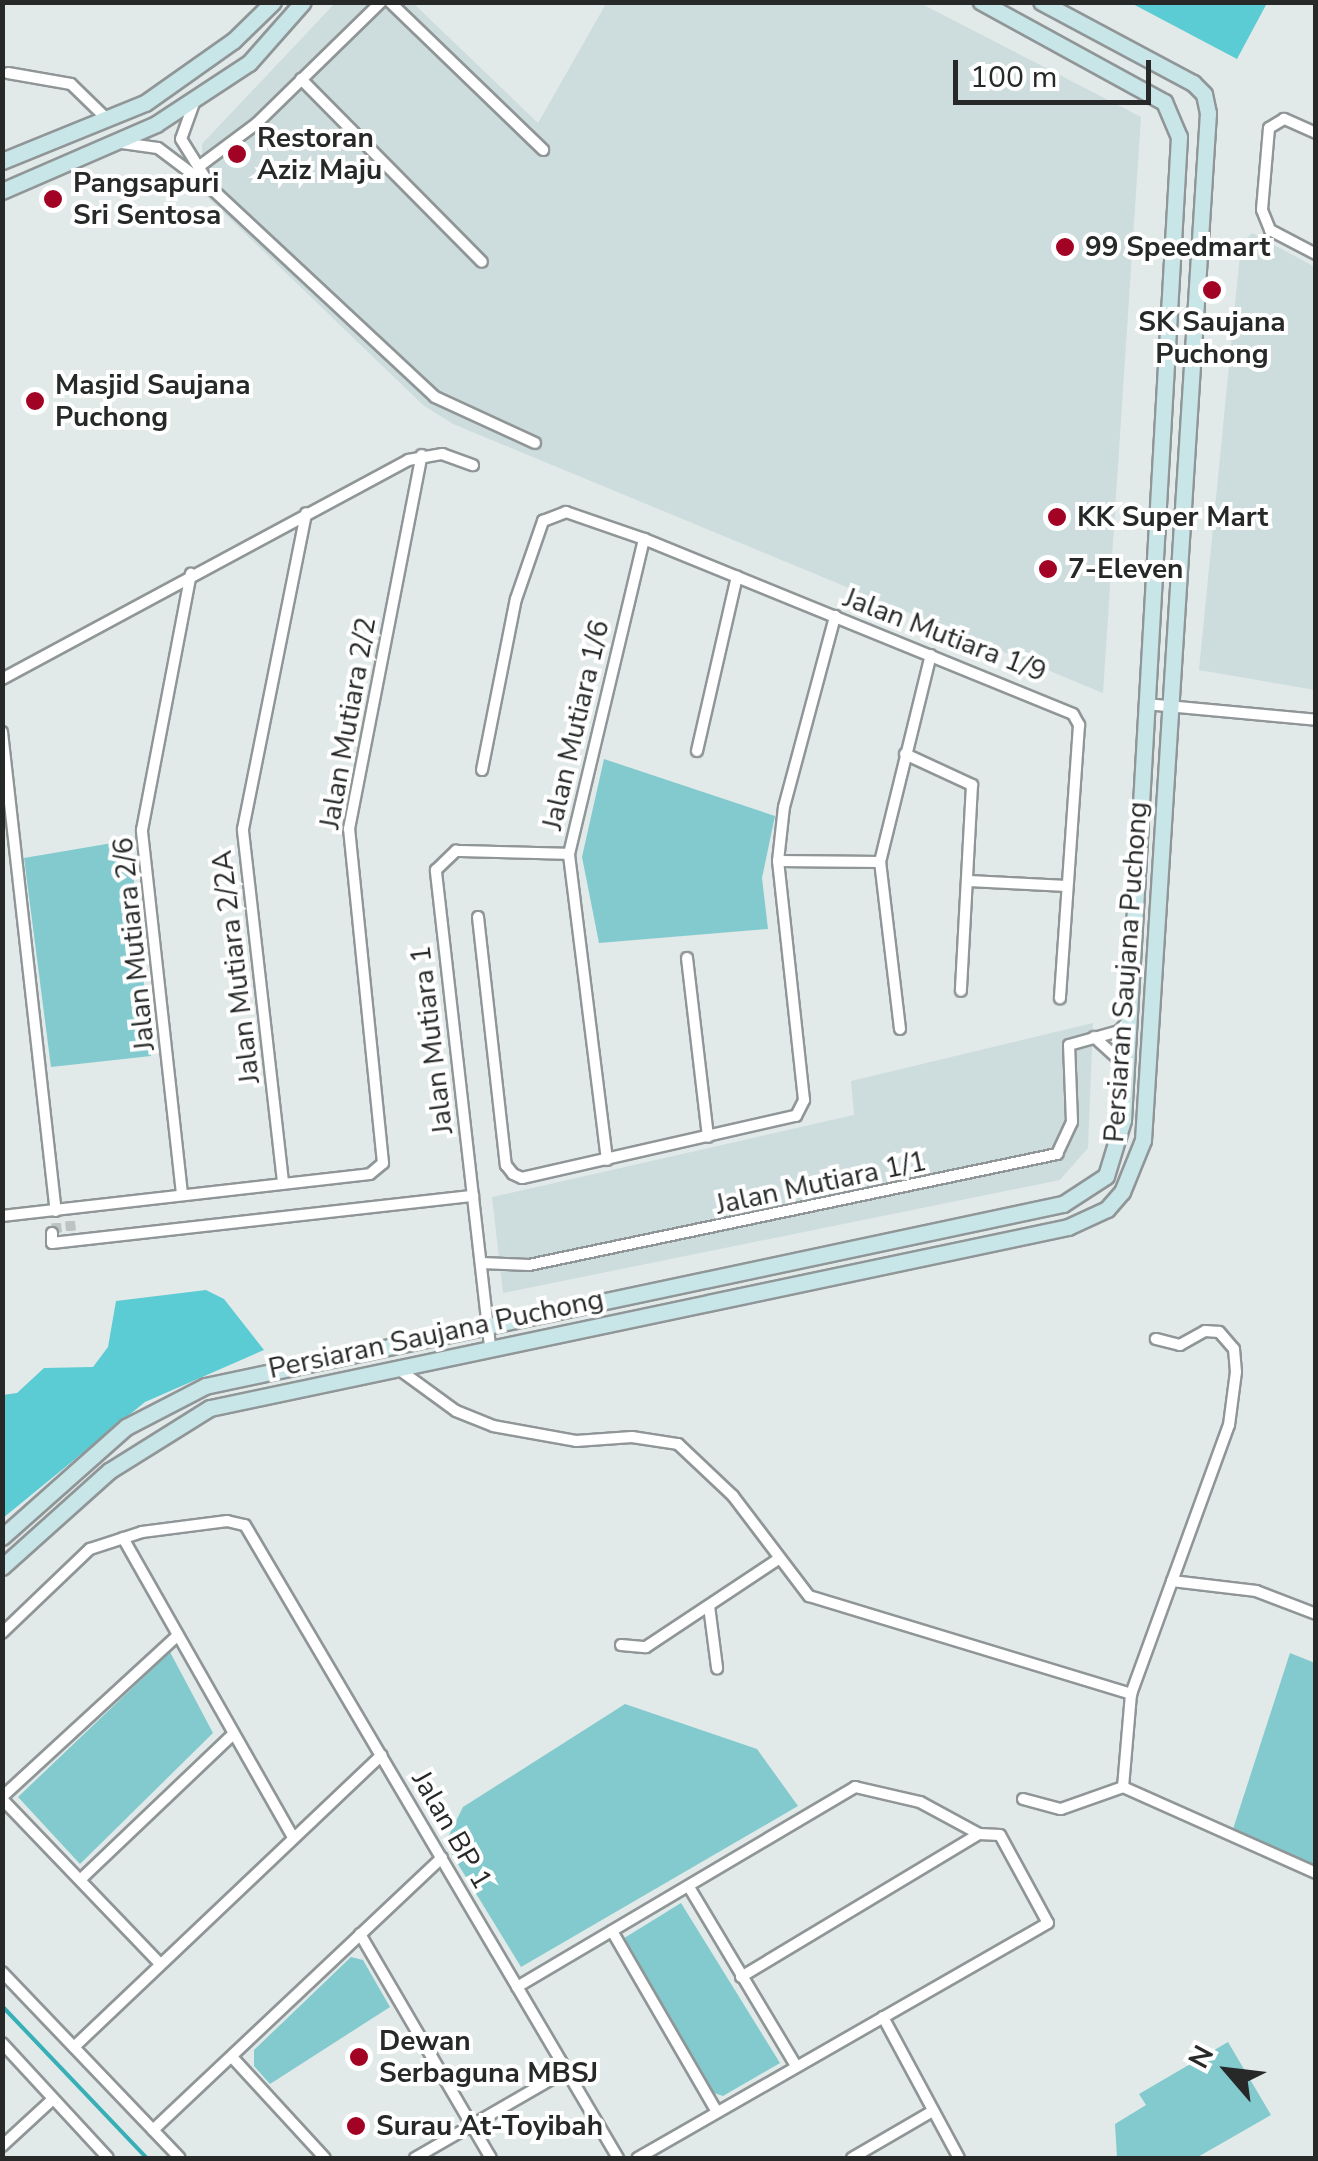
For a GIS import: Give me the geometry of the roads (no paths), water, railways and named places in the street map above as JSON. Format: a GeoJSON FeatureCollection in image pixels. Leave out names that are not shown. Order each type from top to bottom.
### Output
{"type":"FeatureCollection","features":[{"type":"Feature","properties":{"kind":"street"},"geometry":{"type":"LineString","coordinates":[[2,161],[108,120],[186,78],[275,2],[288,19]]}},
{"type":"Feature","properties":{"kind":"street"},"geometry":{"type":"LineString","coordinates":[[2,191],[122,143],[196,99],[249,63],[303,2]]}},
{"type":"Feature","properties":{"kind":"street"},"geometry":{"type":"LineString","coordinates":[[201,165],[301,79],[381,2]]}},
{"type":"Feature","properties":{"kind":"street"},"geometry":{"type":"LineString","coordinates":[[390,2],[542,150]]}},
{"type":"Feature","properties":{"kind":"street","name":"Persiaran Saujana Puchong"},"geometry":{"type":"LineString","coordinates":[[2,1537],[126,1427],[171,1400],[205,1386],[488,1322],[1063,1204],[1106,1176],[1119,1148],[1125,1065],[1179,137],[1174,114],[1148,92],[981,2]]}},
{"type":"Feature","properties":{"kind":"street","name":"Persiaran Saujana Puchong"},"geometry":{"type":"LineString","coordinates":[[2,1568],[109,1471],[179,1422],[210,1408],[1068,1226],[1107,1209],[1137,1166],[1143,1140],[1168,705],[1180,600],[1204,94],[1040,2]]}},
{"type":"Feature","properties":{"kind":"street"},"geometry":{"type":"LineString","coordinates":[[8,72],[71,84],[108,120]]}},
{"type":"Feature","properties":{"kind":"street"},"geometry":{"type":"LineString","coordinates":[[301,79],[482,262]]}},
{"type":"Feature","properties":{"kind":"street"},"geometry":{"type":"LineString","coordinates":[[196,99],[182,139],[201,165],[211,188]]}},
{"type":"Feature","properties":{"kind":"street"},"geometry":{"type":"LineString","coordinates":[[1316,133],[1277,121],[1266,137],[1265,221],[1316,254]]}},
{"type":"Feature","properties":{"kind":"street"},"geometry":{"type":"LineString","coordinates":[[122,143],[158,148],[211,188],[435,397],[534,443]]}},
{"type":"Feature","properties":{"kind":"street"},"geometry":{"type":"LineString","coordinates":[[2,679],[191,574],[422,454],[474,465]]}},
{"type":"Feature","properties":{"kind":"street","name":"Jalan Mutiara 2/2"},"geometry":{"type":"LineString","coordinates":[[283,1182],[370,1174],[383,1163],[385,1145],[349,829],[422,454]]}},
{"type":"Feature","properties":{"kind":"street","name":"Jalan Mutiara 1/9"},"geometry":{"type":"LineString","coordinates":[[482,770],[516,599],[538,530],[551,514],[566,512],[644,539],[1073,714],[1079,726],[1060,998]]}},
{"type":"Feature","properties":{"kind":"street","name":"Jalan Mutiara 2/2A"},"geometry":{"type":"LineString","coordinates":[[283,1182],[243,829],[306,513]]}},
{"type":"Feature","properties":{"kind":"street","name":"Jalan Mutiara 1/6"},"geometry":{"type":"LineString","coordinates":[[607,1160],[569,854],[644,539]]}},
{"type":"Feature","properties":{"kind":"street","name":"Jalan Mutiara 2/6"},"geometry":{"type":"LineString","coordinates":[[182,1194],[142,830],[191,574]]}},
{"type":"Feature","properties":{"kind":"street"},"geometry":{"type":"LineString","coordinates":[[698,751],[737,578]]}},
{"type":"Feature","properties":{"kind":"street"},"geometry":{"type":"LineString","coordinates":[[478,918],[506,1165],[513,1174],[522,1178],[607,1160],[802,1110],[778,860],[784,808],[835,616]]}},
{"type":"Feature","properties":{"kind":"street"},"geometry":{"type":"LineString","coordinates":[[900,1028],[880,862],[931,655]]}},
{"type":"Feature","properties":{"kind":"street"},"geometry":{"type":"LineString","coordinates":[[1145,704],[1316,720]]}},
{"type":"Feature","properties":{"kind":"street"},"geometry":{"type":"LineString","coordinates":[[2,732],[63,1226]]}},
{"type":"Feature","properties":{"kind":"street"},"geometry":{"type":"LineString","coordinates":[[905,754],[972,785],[960,991]]}},
{"type":"Feature","properties":{"kind":"street","name":"Jalan Mutiara 1"},"geometry":{"type":"LineString","coordinates":[[490,1346],[436,870],[456,852],[569,854]]}},
{"type":"Feature","properties":{"kind":"street"},"geometry":{"type":"LineString","coordinates":[[778,860],[880,862]]}},
{"type":"Feature","properties":{"kind":"street"},"geometry":{"type":"LineString","coordinates":[[969,881],[1066,886]]}},
{"type":"Feature","properties":{"kind":"street"},"geometry":{"type":"LineString","coordinates":[[687,958],[708,1136]]}},
{"type":"Feature","properties":{"kind":"street"},"geometry":{"type":"LineString","coordinates":[[1094,1037],[1120,1031],[1128,1022]]}},
{"type":"Feature","properties":{"kind":"street"},"geometry":{"type":"LineString","coordinates":[[1094,1037],[1125,1065]]}},
{"type":"Feature","properties":{"kind":"street","name":"Jalan Mutiara 1/1"},"geometry":{"type":"LineString","coordinates":[[482,1263],[530,1266],[1057,1154],[1072,1122],[1069,1045],[1094,1037]]}},
{"type":"Feature","properties":{"kind":"street"},"geometry":{"type":"LineString","coordinates":[[63,1226],[182,1194],[283,1182]]}},
{"type":"Feature","properties":{"kind":"street"},"geometry":{"type":"LineString","coordinates":[[2,1216],[63,1226],[473,1196]]}},
{"type":"Feature","properties":{"kind":"street"},"geometry":{"type":"LineString","coordinates":[[1122,1787],[1132,1694],[1229,1424],[1236,1372],[1234,1349],[1219,1332],[1205,1331],[1180,1345],[1156,1339]]}},
{"type":"Feature","properties":{"kind":"street"},"geometry":{"type":"LineString","coordinates":[[397,1368],[456,1412],[494,1426],[576,1441],[632,1436],[678,1444],[733,1496],[795,1584],[830,1606],[1132,1694]]}},
{"type":"Feature","properties":{"kind":"street","name":"Jalan BP 1"},"geometry":{"type":"LineString","coordinates":[[123,1538],[227,1521],[245,1526],[618,2158]]}},
{"type":"Feature","properties":{"kind":"street"},"geometry":{"type":"LineString","coordinates":[[2,1632],[90,1549],[123,1538],[293,1837]]}},
{"type":"Feature","properties":{"kind":"street"},"geometry":{"type":"LineString","coordinates":[[621,1645],[646,1647],[777,1560]]}},
{"type":"Feature","properties":{"kind":"street"},"geometry":{"type":"LineString","coordinates":[[1172,1580],[1256,1591],[1316,1614]]}},
{"type":"Feature","properties":{"kind":"street"},"geometry":{"type":"LineString","coordinates":[[709,1606],[717,1668]]}},
{"type":"Feature","properties":{"kind":"street"},"geometry":{"type":"LineString","coordinates":[[160,1964],[2,1798],[177,1636]]}},
{"type":"Feature","properties":{"kind":"street"},"geometry":{"type":"LineString","coordinates":[[82,1879],[232,1735]]}},
{"type":"Feature","properties":{"kind":"street"},"geometry":{"type":"LineString","coordinates":[[74,2047],[382,1755]]}},
{"type":"Feature","properties":{"kind":"street"},"geometry":{"type":"LineString","coordinates":[[517,1987],[855,1787],[920,1802],[979,1834],[1000,1836],[1048,1922],[637,2158]]}},
{"type":"Feature","properties":{"kind":"street"},"geometry":{"type":"LineString","coordinates":[[1022,1799],[1061,1809],[1122,1787],[1316,1874]]}},
{"type":"Feature","properties":{"kind":"street"},"geometry":{"type":"LineString","coordinates":[[741,1977],[979,1834]]}},
{"type":"Feature","properties":{"kind":"street"},"geometry":{"type":"LineString","coordinates":[[154,2130],[442,1858]]}},
{"type":"Feature","properties":{"kind":"street"},"geometry":{"type":"LineString","coordinates":[[689,1887],[796,2066]]}},
{"type":"Feature","properties":{"kind":"street"},"geometry":{"type":"LineString","coordinates":[[612,1930],[717,2112]]}},
{"type":"Feature","properties":{"kind":"street"},"geometry":{"type":"LineString","coordinates":[[360,1934],[491,2158]]}},
{"type":"Feature","properties":{"kind":"street"},"geometry":{"type":"LineString","coordinates":[[2,1972],[180,2158]]}},
{"type":"Feature","properties":{"kind":"street"},"geometry":{"type":"LineString","coordinates":[[883,2016],[959,2158]]}},
{"type":"Feature","properties":{"kind":"street"},"geometry":{"type":"LineString","coordinates":[[2,2043],[108,2158]]}},
{"type":"Feature","properties":{"kind":"street"},"geometry":{"type":"LineString","coordinates":[[232,2057],[325,2158]]}},
{"type":"Feature","properties":{"kind":"street"},"geometry":{"type":"LineString","coordinates":[[415,2158],[564,2072]]}},
{"type":"Feature","properties":{"kind":"street"},"geometry":{"type":"LineString","coordinates":[[2,2146],[53,2099]]}},
{"type":"Feature","properties":{"kind":"street"},"geometry":{"type":"LineString","coordinates":[[852,2158],[932,2112]]}},
{"type":"Feature","properties":{"kind":"waterway"},"geometry":{"type":"LineString","coordinates":[[2,2006],[147,2158]]}},
{"type":"Feature","properties":{"kind":"tunnel"},"geometry":{"type":"LineString","coordinates":[[70,1221],[71,1231]]}},
{"type":"Feature","properties":{"kind":"tunnel"},"geometry":{"type":"LineString","coordinates":[[56,1223],[57,1233]]}},
{"type":"Feature","properties":{"kind":"place","name":"Restoran Aziz Maju"},"geometry":{"type":"Point","coordinates":[237,154]}},
{"type":"Feature","properties":{"kind":"place","name":"Pangsapuri Sri Sentosa"},"geometry":{"type":"Point","coordinates":[53,199]}},
{"type":"Feature","properties":{"kind":"place","name":"99 Speedmart"},"geometry":{"type":"Point","coordinates":[1065,247]}},
{"type":"Feature","properties":{"kind":"place","name":"SK Saujana Puchong"},"geometry":{"type":"Point","coordinates":[1212,290]}},
{"type":"Feature","properties":{"kind":"place","name":"Masjid Saujana Puchong"},"geometry":{"type":"Point","coordinates":[35,401]}},
{"type":"Feature","properties":{"kind":"place","name":"KK Super Mart"},"geometry":{"type":"Point","coordinates":[1057,517]}},
{"type":"Feature","properties":{"kind":"place","name":"7-Eleven"},"geometry":{"type":"Point","coordinates":[1048,569]}},
{"type":"Feature","properties":{"kind":"place","name":"Dewan Serbaguna MBSJ"},"geometry":{"type":"Point","coordinates":[359,2057]}},
{"type":"Feature","properties":{"kind":"place","name":"Surau At-Toyibah"},"geometry":{"type":"Point","coordinates":[356,2126]}}]}
